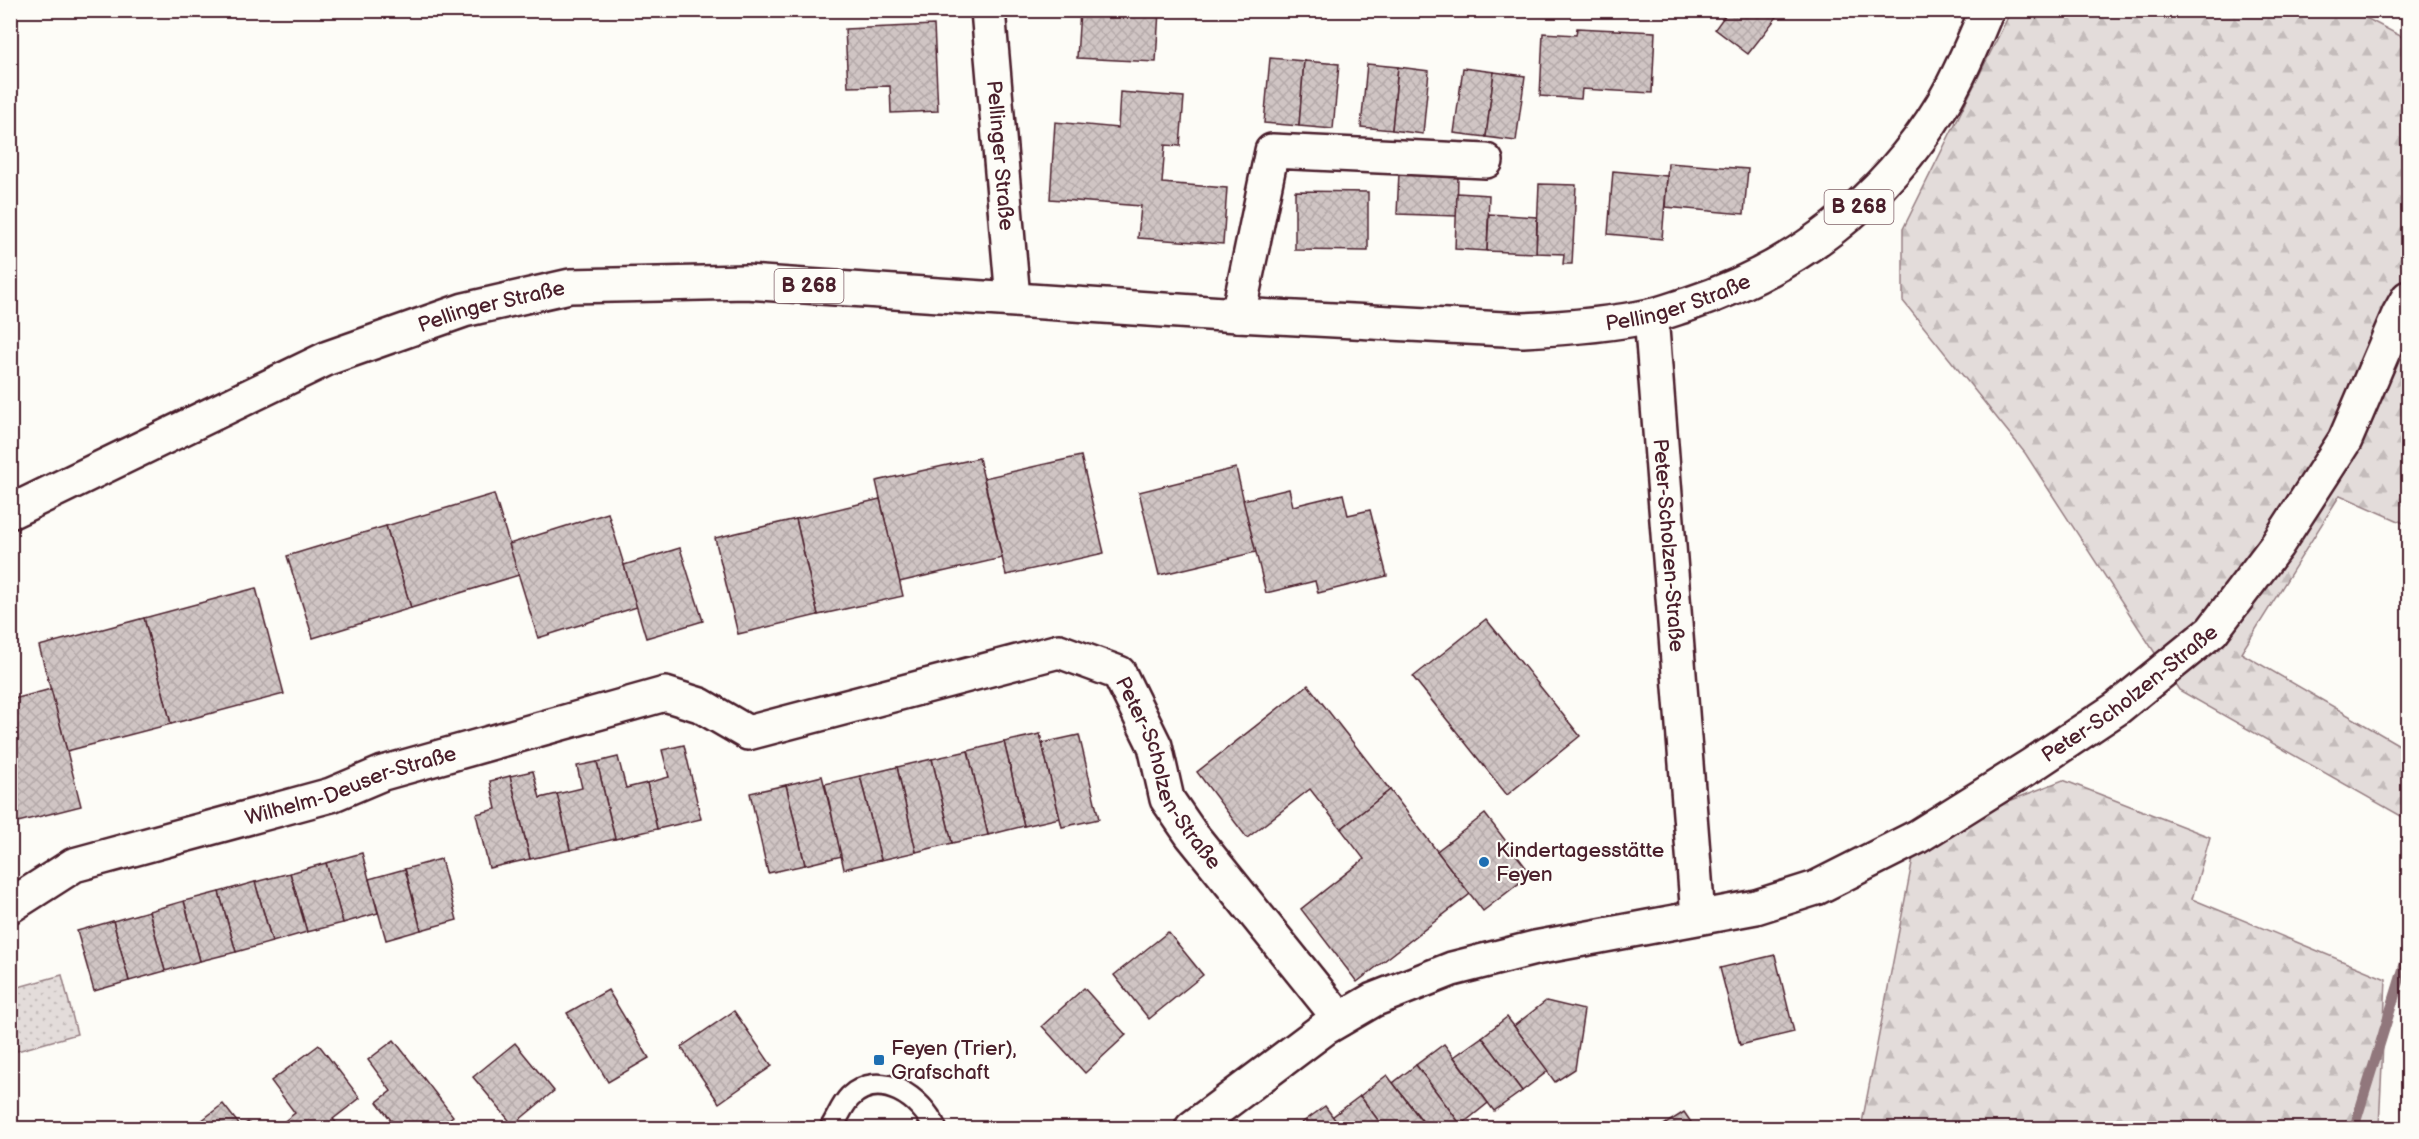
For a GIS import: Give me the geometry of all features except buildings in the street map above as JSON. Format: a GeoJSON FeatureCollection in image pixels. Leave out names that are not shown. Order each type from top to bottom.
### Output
{"type":"FeatureCollection","features":[{"type":"Feature","properties":{"kind":"street","name":"Pellinger Straße"},"geometry":{"type":"LineString","coordinates":[[988,10],[1013,299]]}},
{"type":"Feature","properties":{"kind":"street","name":"Pellinger Straße"},"geometry":{"type":"LineString","coordinates":[[10,512],[328,358],[464,310],[570,286],[746,282],[1238,315],[1523,330],[1569,327],[1652,316],[1710,297],[1761,275],[1819,240],[1847,218],[1896,168],[1942,106],[1987,10]]}},
{"type":"Feature","properties":{"kind":"street"},"geometry":{"type":"LineString","coordinates":[[1238,315],[1272,151],[1486,161]]}},
{"type":"Feature","properties":{"kind":"street","name":"Peter-Scholzen-Straße"},"geometry":{"type":"LineString","coordinates":[[1192,1128],[1270,1067],[1340,1019],[1373,1000],[1452,969],[1534,948],[1756,908],[1816,888],[1917,837],[2116,709],[2212,631],[2277,545],[2345,440],[2399,314],[2409,298]]}},
{"type":"Feature","properties":{"kind":"street","name":"Peter-Scholzen-Straße"},"geometry":{"type":"LineString","coordinates":[[1652,316],[1698,917]]}},
{"type":"Feature","properties":{"kind":"street","name":"Peter-Scholzen-Straße"},"geometry":{"type":"LineString","coordinates":[[700,705],[748,733],[1059,651],[1119,673],[1155,746],[1167,799],[1191,834],[1340,1019]]}},
{"type":"Feature","properties":{"kind":"street","name":"Wilhelm-Deuser-Straße"},"geometry":{"type":"LineString","coordinates":[[10,906],[74,865],[331,795],[383,773],[665,694],[700,705]]}},
{"type":"Feature","properties":{"kind":"lane"},"geometry":{"type":"LineString","coordinates":[[831,1128],[849,1098],[869,1086],[900,1090],[917,1101],[931,1118],[935,1128]]}},
{"type":"Feature","properties":{"kind":"green space"},"geometry":{"type":"Polygon","coordinates":[[[2011,11],[2353,11],[2408,40],[2408,525],[2340,495],[2241,653],[2408,750],[2408,820],[2179,690],[2025,453],[1903,301],[1903,229],[2011,11]]]}},
{"type":"Feature","properties":{"kind":"green space"},"geometry":{"type":"Polygon","coordinates":[[[2063,780],[2210,837],[2192,899],[2386,979],[2379,1128],[1861,1128],[1917,837],[2063,780]]]}},
{"type":"Feature","properties":{"kind":"green space"},"geometry":{"type":"Polygon","coordinates":[[[62,975],[77,1034],[17,1051],[11,1023],[11,989],[62,975]]]}},
{"type":"Feature","properties":{"kind":"waterway"},"geometry":{"type":"LineString","coordinates":[[2354,1128],[2408,953]]}},
{"type":"Feature","properties":{"kind":"place","name":"Kindertagesstätte Feyen"},"geometry":{"type":"Point","coordinates":[1484,862]}},
{"type":"Feature","properties":{"kind":"place","name":"Feyen (Trier), Grafschaft"},"geometry":{"type":"Point","coordinates":[879,1060]}}]}
